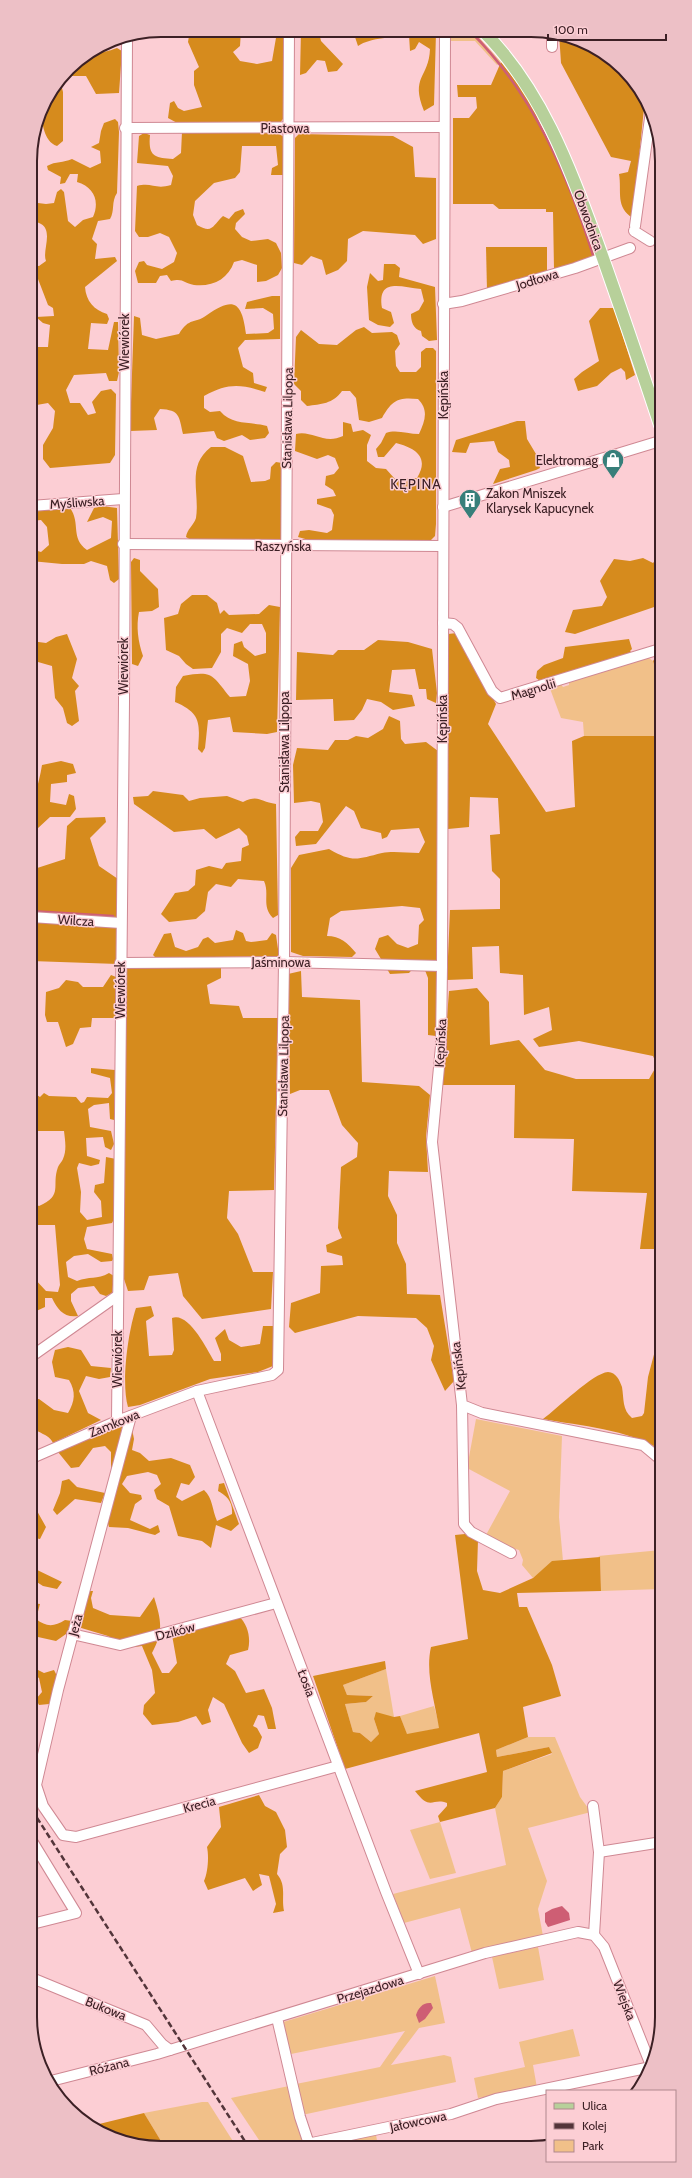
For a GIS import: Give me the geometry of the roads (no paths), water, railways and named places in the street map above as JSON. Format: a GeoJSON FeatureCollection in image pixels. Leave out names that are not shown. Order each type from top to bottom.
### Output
{"type":"FeatureCollection","features":[{"type":"Feature","properties":{"kind":"main road","name":"Obwodnica"},"geometry":{"type":"LineString","coordinates":[[488,37],[515,68],[543,113],[574,179],[655,410]]}},
{"type":"Feature","properties":{"kind":"street","name":"Stanisława Lilpopa"},"geometry":{"type":"LineString","coordinates":[[197,1391],[272,1375],[278,1370],[284,962],[285,546],[289,37]]}},
{"type":"Feature","properties":{"kind":"street","name":"Kępińska"},"geometry":{"type":"LineString","coordinates":[[445,37],[442,966],[441,1046],[432,1142],[462,1405],[464,1524],[471,1532],[511,1553]]}},
{"type":"Feature","properties":{"kind":"street"},"geometry":{"type":"LineString","coordinates":[[552,39],[552,47]]}},
{"type":"Feature","properties":{"kind":"street","name":"Wiewiórek"},"geometry":{"type":"LineString","coordinates":[[116,1421],[124,702],[123,499],[126,42]]}},
{"type":"Feature","properties":{"kind":"street"},"geometry":{"type":"LineString","coordinates":[[649,124],[634,229],[650,242]]}},
{"type":"Feature","properties":{"kind":"street","name":"Piastowa"},"geometry":{"type":"LineString","coordinates":[[125,128],[444,127]]}},
{"type":"Feature","properties":{"kind":"street","name":"Jodłowa"},"geometry":{"type":"LineString","coordinates":[[443,304],[462,302],[603,259],[630,248]]}},
{"type":"Feature","properties":{"kind":"street"},"geometry":{"type":"LineString","coordinates":[[443,506],[655,442]]}},
{"type":"Feature","properties":{"kind":"street","name":"Myśliwska"},"geometry":{"type":"LineString","coordinates":[[37,506],[123,499]]}},
{"type":"Feature","properties":{"kind":"street","name":"Raszyńska"},"geometry":{"type":"LineString","coordinates":[[123,544],[443,546]]}},
{"type":"Feature","properties":{"kind":"street","name":"Magnolii"},"geometry":{"type":"LineString","coordinates":[[443,623],[453,624],[458,628],[492,691],[500,698],[655,651]]}},
{"type":"Feature","properties":{"kind":"street","name":"Wilcza"},"geometry":{"type":"LineString","coordinates":[[37,917],[121,922]]}},
{"type":"Feature","properties":{"kind":"street","name":"Jaśminowa"},"geometry":{"type":"LineString","coordinates":[[120,963],[284,962],[442,966]]}},
{"type":"Feature","properties":{"kind":"street"},"geometry":{"type":"LineString","coordinates":[[37,1353],[118,1296]]}},
{"type":"Feature","properties":{"kind":"street","name":"Zamkowa"},"geometry":{"type":"LineString","coordinates":[[37,1455],[116,1421],[197,1391]]}},
{"type":"Feature","properties":{"kind":"street","name":"Łosia"},"geometry":{"type":"LineString","coordinates":[[197,1391],[338,1766],[419,1974]]}},
{"type":"Feature","properties":{"kind":"street","name":"Kępińska"},"geometry":{"type":"LineString","coordinates":[[462,1405],[482,1413],[643,1445],[655,1455]]}},
{"type":"Feature","properties":{"kind":"street","name":"Jeża"},"geometry":{"type":"LineString","coordinates":[[37,1781],[72,1634],[131,1416]]}},
{"type":"Feature","properties":{"kind":"street","name":"Dzików"},"geometry":{"type":"LineString","coordinates":[[72,1634],[120,1645],[276,1603]]}},
{"type":"Feature","properties":{"kind":"street","name":"Krecia"},"geometry":{"type":"LineString","coordinates":[[60,1832],[67,1837],[76,1837],[338,1766]]}},
{"type":"Feature","properties":{"kind":"street","name":"Jeża"},"geometry":{"type":"LineString","coordinates":[[37,1788],[43,1806],[60,1832]]}},
{"type":"Feature","properties":{"kind":"street"},"geometry":{"type":"LineString","coordinates":[[593,1806],[599,1852],[594,1935]]}},
{"type":"Feature","properties":{"kind":"street"},"geometry":{"type":"LineString","coordinates":[[599,1852],[655,1843]]}},
{"type":"Feature","properties":{"kind":"street"},"geometry":{"type":"LineString","coordinates":[[37,1849],[76,1912],[37,1923]]}},
{"type":"Feature","properties":{"kind":"street","name":"Przejazdowa"},"geometry":{"type":"LineString","coordinates":[[170,2050],[485,1954],[571,1933],[582,1932],[594,1935]]}},
{"type":"Feature","properties":{"kind":"street","name":"Wiejska"},"geometry":{"type":"LineString","coordinates":[[594,1935],[606,1951],[648,2057]]}},
{"type":"Feature","properties":{"kind":"street","name":"Bukowa"},"geometry":{"type":"LineString","coordinates":[[37,1980],[146,2025],[162,2044],[170,2050]]}},
{"type":"Feature","properties":{"kind":"street","name":"Jałowcowa"},"geometry":{"type":"LineString","coordinates":[[277,2018],[300,2117],[308,2141]]}},
{"type":"Feature","properties":{"kind":"street","name":"Różana"},"geometry":{"type":"LineString","coordinates":[[55,2080],[170,2050]]}},
{"type":"Feature","properties":{"kind":"street","name":"Jałowcowa"},"geometry":{"type":"LineString","coordinates":[[322,2141],[451,2114],[496,2099],[644,2069]]}},
{"type":"Feature","properties":{"kind":"waterway"},"geometry":{"type":"LineString","coordinates":[[476,37],[513,81],[546,136],[572,194],[593,255]]}},
{"type":"Feature","properties":{"kind":"waterway"},"geometry":{"type":"LineString","coordinates":[[37,911],[113,916]]}},
{"type":"Feature","properties":{"kind":"railway"},"geometry":{"type":"LineString","coordinates":[[37,1818],[245,2141]]}},
{"type":"Feature","properties":{"kind":"place","name":"Elektromag"},"geometry":{"type":"Point","coordinates":[613,480]}},
{"type":"Feature","properties":{"kind":"place","name":"Zakon Mniszek Klarysek Kapucynek"},"geometry":{"type":"Point","coordinates":[470,520]}},
{"type":"Feature","properties":{"kind":"district","name":"KĘPINA"},"geometry":{"type":"Point","coordinates":[416,484]}}]}
